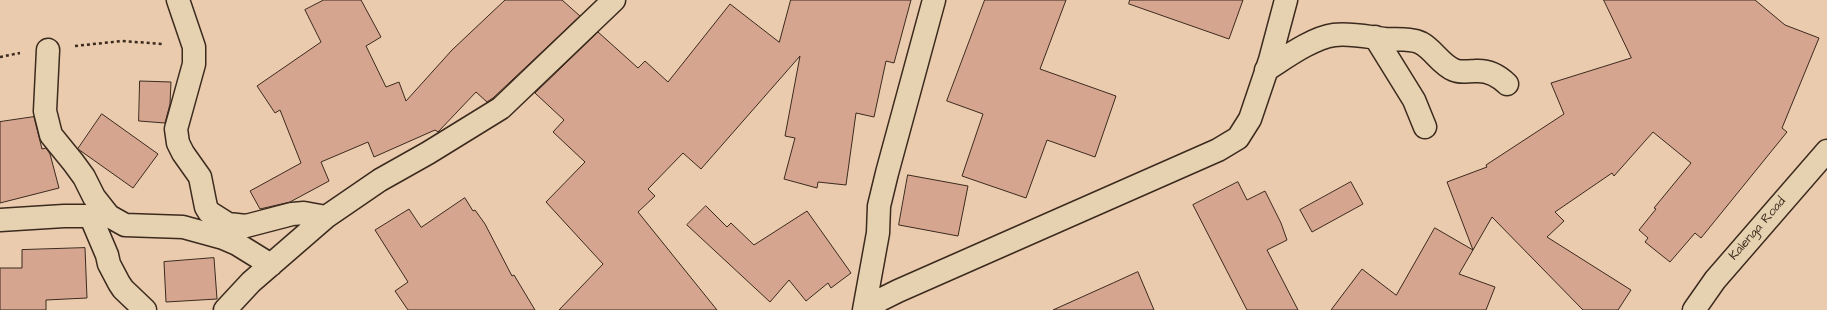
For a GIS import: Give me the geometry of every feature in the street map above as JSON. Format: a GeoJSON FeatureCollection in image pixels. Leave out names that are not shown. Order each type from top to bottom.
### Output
{"type":"FeatureCollection","features":[{"type":"Feature","properties":{"kind":"street"},"geometry":{"type":"LineString","coordinates":[[178,0],[194,47],[194,64],[176,129],[178,143],[183,153],[200,176],[206,207],[209,212],[228,224],[241,226],[292,214],[304,213],[326,217]]}},
{"type":"Feature","properties":{"kind":"street"},"geometry":{"type":"LineString","coordinates":[[225,310],[251,282],[326,217],[380,180],[428,153],[501,108],[614,0]]}},
{"type":"Feature","properties":{"kind":"street"},"geometry":{"type":"LineString","coordinates":[[865,310],[878,233],[879,206],[886,173],[934,0]]}},
{"type":"Feature","properties":{"kind":"street"},"geometry":{"type":"LineString","coordinates":[[865,310],[898,291],[1218,150],[1238,138],[1250,119],[1286,0]]}},
{"type":"Feature","properties":{"kind":"street"},"geometry":{"type":"LineString","coordinates":[[1266,70],[1302,48],[1333,36],[1352,34],[1411,40],[1422,44],[1446,66],[1455,71],[1488,72],[1500,77],[1507,84]]}},
{"type":"Feature","properties":{"kind":"street"},"geometry":{"type":"LineString","coordinates":[[1375,37],[1414,100],[1425,127]]}},
{"type":"Feature","properties":{"kind":"street"},"geometry":{"type":"LineString","coordinates":[[48,50],[45,111],[51,135],[84,177],[94,198],[99,216],[104,248],[109,264],[119,283],[123,289],[145,310]]}},
{"type":"Feature","properties":{"kind":"street","name":"Kalenga Road"},"geometry":{"type":"LineString","coordinates":[[1694,310],[1714,280],[1827,151]]}},
{"type":"Feature","properties":{"kind":"street"},"geometry":{"type":"LineString","coordinates":[[0,220],[99,216],[125,225],[183,227],[223,238],[237,244],[271,265]]}},
{"type":"Feature","properties":{"kind":"path"},"geometry":{"type":"LineString","coordinates":[[0,57],[122,41],[194,47]]}},
{"type":"Feature","properties":{"kind":"building"},"geometry":{"type":"Polygon","coordinates":[[[324,0],[361,0],[381,37],[366,46],[386,87],[399,82],[406,101],[452,50],[505,0],[562,0],[580,16],[493,98],[487,102],[476,92],[438,132],[435,130],[374,157],[368,142],[321,162],[329,181],[290,202],[260,209],[250,191],[301,163],[280,110],[275,113],[257,86],[321,42],[305,10],[324,0]]]}},
{"type":"Feature","properties":{"kind":"building"},"geometry":{"type":"Polygon","coordinates":[[[791,0],[911,0],[894,63],[886,61],[874,117],[856,113],[846,185],[818,182],[817,188],[784,179],[795,138],[785,136],[800,56],[701,169],[683,153],[648,189],[655,196],[638,212],[717,310],[559,310],[603,264],[546,202],[585,162],[553,132],[564,120],[535,93],[598,32],[638,68],[645,61],[668,82],[730,4],[779,42],[791,0]]]}},
{"type":"Feature","properties":{"kind":"building"},"geometry":{"type":"Polygon","coordinates":[[[985,0],[1066,0],[1040,69],[1116,96],[1095,157],[1047,140],[1026,198],[962,176],[983,114],[947,101],[985,0]]]}},
{"type":"Feature","properties":{"kind":"building"},"geometry":{"type":"Polygon","coordinates":[[[1130,0],[1243,0],[1229,39],[1129,4],[1130,0]]]}},
{"type":"Feature","properties":{"kind":"building"},"geometry":{"type":"Polygon","coordinates":[[[1604,0],[1755,0],[1785,25],[1819,38],[1782,128],[1787,132],[1701,238],[1695,233],[1670,262],[1645,242],[1648,238],[1639,230],[1656,209],[1654,208],[1691,163],[1653,132],[1614,176],[1612,173],[1555,212],[1564,221],[1547,237],[1631,290],[1618,310],[1583,310],[1492,217],[1473,250],[1447,182],[1487,167],[1486,165],[1564,114],[1551,83],[1631,58],[1604,0]]]}},
{"type":"Feature","properties":{"kind":"building"},"geometry":{"type":"Polygon","coordinates":[[[140,81],[171,82],[170,104],[165,123],[139,121],[140,81]]]}},
{"type":"Feature","properties":{"kind":"building"},"geometry":{"type":"Polygon","coordinates":[[[102,114],[158,154],[133,188],[78,149],[102,114]]]}},
{"type":"Feature","properties":{"kind":"building"},"geometry":{"type":"Polygon","coordinates":[[[34,117],[42,149],[46,148],[50,154],[59,188],[0,203],[0,122],[34,117]]]}},
{"type":"Feature","properties":{"kind":"building"},"geometry":{"type":"Polygon","coordinates":[[[908,175],[968,186],[958,236],[899,225],[908,175]]]}},
{"type":"Feature","properties":{"kind":"building"},"geometry":{"type":"Polygon","coordinates":[[[1238,182],[1247,200],[1265,191],[1281,223],[1287,240],[1267,250],[1298,310],[1247,310],[1193,205],[1238,182]]]}},
{"type":"Feature","properties":{"kind":"building"},"geometry":{"type":"Polygon","coordinates":[[[1351,182],[1363,204],[1312,232],[1300,210],[1351,182]]]}},
{"type":"Feature","properties":{"kind":"building"},"geometry":{"type":"Polygon","coordinates":[[[465,198],[473,211],[475,210],[485,224],[512,276],[514,275],[535,310],[408,310],[395,291],[408,282],[375,230],[409,209],[421,227],[465,198]]]}},
{"type":"Feature","properties":{"kind":"building"},"geometry":{"type":"Polygon","coordinates":[[[706,206],[727,227],[731,223],[754,245],[807,211],[851,273],[831,288],[828,283],[806,301],[789,280],[770,302],[687,225],[706,206]]]}},
{"type":"Feature","properties":{"kind":"building"},"geometry":{"type":"Polygon","coordinates":[[[1435,228],[1473,250],[1459,274],[1495,287],[1486,310],[1331,310],[1362,269],[1396,295],[1435,228]]]}},
{"type":"Feature","properties":{"kind":"building"},"geometry":{"type":"Polygon","coordinates":[[[85,248],[87,298],[46,300],[46,310],[0,310],[0,268],[22,268],[22,250],[85,248]]]}},
{"type":"Feature","properties":{"kind":"building"},"geometry":{"type":"Polygon","coordinates":[[[214,258],[217,299],[166,302],[164,262],[214,258]]]}},
{"type":"Feature","properties":{"kind":"building"},"geometry":{"type":"Polygon","coordinates":[[[1138,272],[1154,310],[1053,310],[1113,283],[1138,272]]]}}]}
